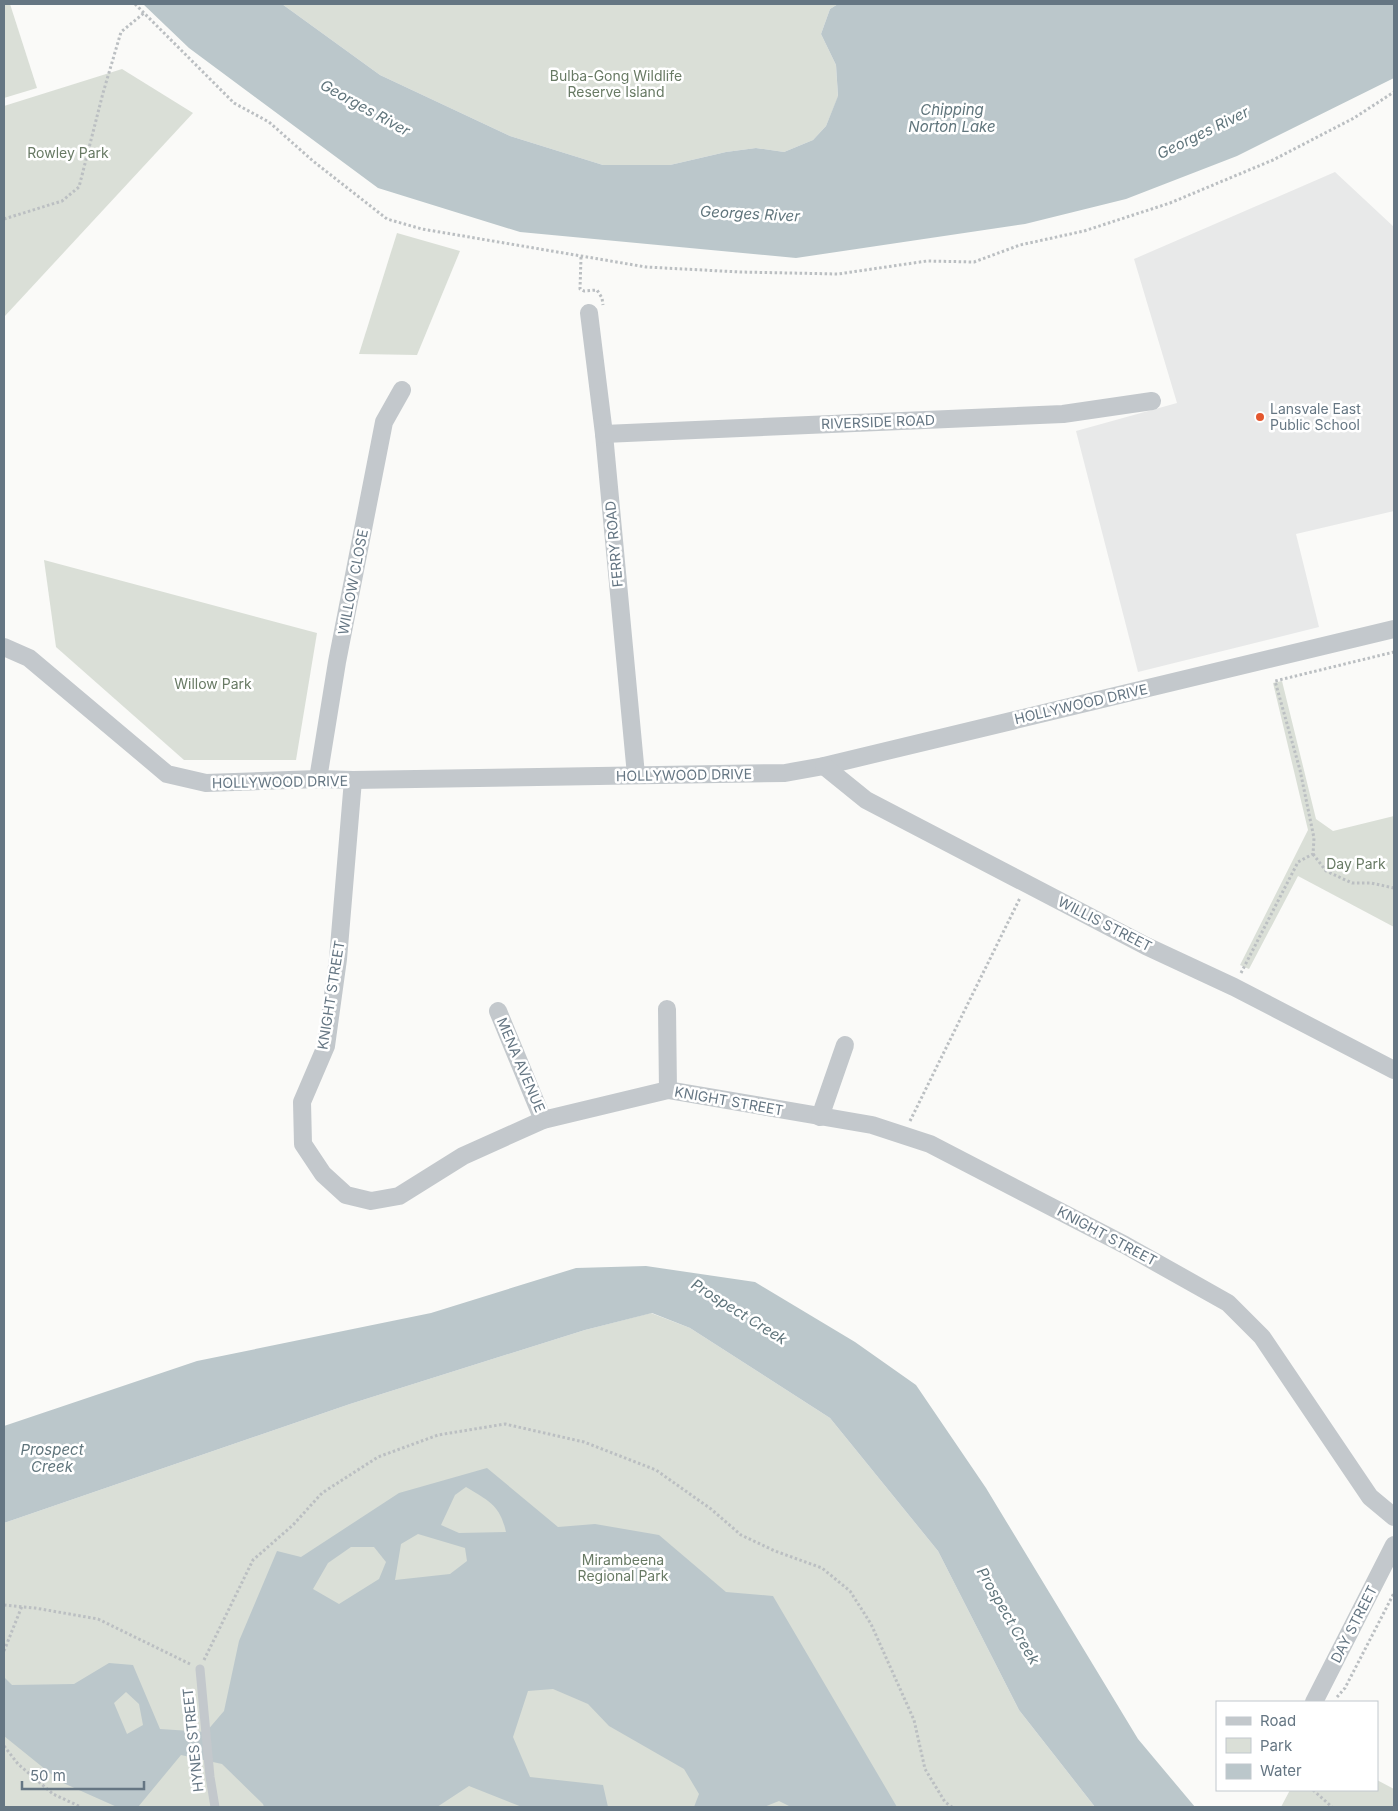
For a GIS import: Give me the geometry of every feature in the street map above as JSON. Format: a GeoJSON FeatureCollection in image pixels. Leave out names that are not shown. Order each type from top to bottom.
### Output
{"type":"FeatureCollection","features":[{"type":"Feature","properties":{"kind":"street","name":"FERRY ROAD"},"geometry":{"type":"LineString","coordinates":[[589,313],[604,434],[636,775]]}},
{"type":"Feature","properties":{"kind":"street","name":"WILLOW CLOSE"},"geometry":{"type":"LineString","coordinates":[[318,779],[337,662],[384,422],[402,390]]}},
{"type":"Feature","properties":{"kind":"street","name":"RIVERSIDE ROAD"},"geometry":{"type":"LineString","coordinates":[[604,434],[1063,414],[1152,402]]}},
{"type":"Feature","properties":{"kind":"street","name":"HOLLYWOOD DRIVE"},"geometry":{"type":"LineString","coordinates":[[4,647],[29,658],[167,774],[206,783],[318,779],[785,773],[824,766],[1394,629]]}},
{"type":"Feature","properties":{"kind":"street","name":"WILLIS STREET"},"geometry":{"type":"LineString","coordinates":[[824,766],[866,800],[1146,946],[1234,987],[1394,1070]]}},
{"type":"Feature","properties":{"kind":"street","name":"KNIGHT STREET"},"geometry":{"type":"LineString","coordinates":[[353,780],[338,959],[326,1046],[302,1102],[303,1144],[323,1174],[346,1196],[371,1201],[399,1196],[463,1156],[543,1120],[668,1090],[872,1125],[939,1149],[1125,1245],[1228,1302],[1262,1337],[1370,1497],[1394,1517]]}},
{"type":"Feature","properties":{"kind":"street"},"geometry":{"type":"LineString","coordinates":[[667,1009],[668,1090]]}},
{"type":"Feature","properties":{"kind":"street","name":"MENA AVENUE"},"geometry":{"type":"LineString","coordinates":[[498,1011],[543,1120]]}},
{"type":"Feature","properties":{"kind":"street"},"geometry":{"type":"LineString","coordinates":[[820,1117],[845,1045]]}},
{"type":"Feature","properties":{"kind":"street","name":"DAY STREET"},"geometry":{"type":"LineString","coordinates":[[1315,1701],[1394,1545]]}},
{"type":"Feature","properties":{"kind":"lane","name":"HYNES STREET"},"geometry":{"type":"LineString","coordinates":[[200,1669],[210,1777],[215,1807]]}},
{"type":"Feature","properties":{"kind":"path"},"geometry":{"type":"LineString","coordinates":[[135,4],[234,103],[269,122],[313,161],[387,219],[422,229],[646,267],[740,272],[838,274],[927,261],[974,262],[1020,245],[1084,231],[1170,203],[1273,160],[1354,118],[1394,92]]}},
{"type":"Feature","properties":{"kind":"path"},"geometry":{"type":"LineString","coordinates":[[4,219],[62,201],[79,188],[103,93],[121,32],[144,13]]}},
{"type":"Feature","properties":{"kind":"path"},"geometry":{"type":"LineString","coordinates":[[581,257],[580,289],[584,291],[597,290],[602,298],[603,311],[589,313]]}},
{"type":"Feature","properties":{"kind":"path"},"geometry":{"type":"LineString","coordinates":[[1394,652],[1275,681],[1300,770],[1314,838],[1313,854],[1326,870],[1352,883],[1371,883],[1394,888]]}},
{"type":"Feature","properties":{"kind":"path"},"geometry":{"type":"LineString","coordinates":[[1234,987],[1298,862],[1313,854]]}},
{"type":"Feature","properties":{"kind":"path"},"geometry":{"type":"LineString","coordinates":[[903,1135],[1027,884]]}},
{"type":"Feature","properties":{"kind":"path"},"geometry":{"type":"LineString","coordinates":[[4,1605],[22,1606],[98,1619],[200,1669],[254,1560],[292,1525],[322,1493],[378,1456],[438,1435],[505,1424],[584,1442],[656,1470],[711,1509],[741,1535],[775,1551],[822,1568],[850,1591],[871,1624],[914,1720],[925,1769],[944,1802],[952,1807]]}},
{"type":"Feature","properties":{"kind":"path"},"geometry":{"type":"LineString","coordinates":[[1335,1701],[1345,1688],[1394,1593]]}},
{"type":"Feature","properties":{"kind":"path"},"geometry":{"type":"LineString","coordinates":[[4,1651],[22,1606]]}},
{"type":"Feature","properties":{"kind":"path"},"geometry":{"type":"LineString","coordinates":[[4,1746],[18,1764],[53,1794],[81,1807]]}},
{"type":"Feature","properties":{"kind":"path"},"geometry":{"type":"LineString","coordinates":[[1314,1791],[1332,1807]]}},
{"type":"Feature","properties":{"kind":"shaded area","name":"Lansvale East Public School"},"geometry":{"type":"Polygon","coordinates":[[[1335,172],[1394,227],[1394,511],[1296,534],[1319,627],[1138,672],[1076,431],[1177,403],[1134,259],[1335,172]]]}},
{"type":"Feature","properties":{"kind":"green space"},"geometry":{"type":"Polygon","coordinates":[[[4,4],[10,4],[37,88],[4,98],[4,4]]]}},
{"type":"Feature","properties":{"kind":"green space","name":"Bulba-Gong Wildlife Reserve Island"},"geometry":{"type":"Polygon","coordinates":[[[282,4],[838,4],[830,9],[821,34],[836,65],[838,97],[826,126],[813,140],[784,152],[756,148],[726,152],[670,165],[603,165],[510,136],[380,75],[282,4]]]}},
{"type":"Feature","properties":{"kind":"green space","name":"Rowley Park"},"geometry":{"type":"Polygon","coordinates":[[[122,69],[193,113],[4,317],[4,106],[122,69]]]}},
{"type":"Feature","properties":{"kind":"green space"},"geometry":{"type":"Polygon","coordinates":[[[397,233],[460,251],[417,355],[359,354],[397,233]]]}},
{"type":"Feature","properties":{"kind":"green space","name":"Willow Park"},"geometry":{"type":"Polygon","coordinates":[[[44,560],[317,633],[296,760],[184,760],[56,647],[44,560]]]}},
{"type":"Feature","properties":{"kind":"green space","name":"Day Park"},"geometry":{"type":"Polygon","coordinates":[[[1282,681],[1316,819],[1333,831],[1394,816],[1394,927],[1298,876],[1249,969],[1240,965],[1308,830],[1273,683],[1282,681]]]}},
{"type":"Feature","properties":{"kind":"green space","name":"Mirambeena Regional Park"},"geometry":{"type":"Polygon","coordinates":[[[651,1313],[690,1328],[830,1418],[938,1551],[1019,1710],[1095,1807],[4,1807],[4,1523],[350,1404],[585,1330],[651,1313]]]}},
{"type":"Feature","properties":{"kind":"green space"},"geometry":{"type":"Polygon","coordinates":[[[1378,1781],[1394,1789],[1394,1807],[1281,1807],[1289,1791],[1378,1791],[1378,1781]]]}},
{"type":"Feature","properties":{"kind":"water","name":"Chipping Norton Lake"},"geometry":{"type":"Polygon","coordinates":[[[143,4],[282,4],[380,75],[510,136],[603,165],[670,165],[726,152],[756,148],[784,152],[813,140],[826,126],[838,96],[836,65],[821,34],[830,9],[838,4],[1394,4],[1394,78],[1237,156],[1126,199],[1025,224],[796,258],[520,232],[378,188],[189,48],[143,4]]]}},
{"type":"Feature","properties":{"kind":"water","name":"Prospect Creek"},"geometry":{"type":"Polygon","coordinates":[[[646,1266],[755,1282],[855,1342],[916,1385],[986,1488],[1138,1739],[1195,1807],[1095,1807],[1019,1710],[938,1551],[830,1418],[690,1328],[652,1313],[585,1330],[350,1404],[4,1523],[4,1426],[197,1361],[431,1313],[576,1268],[646,1266]]]}},
{"type":"Feature","properties":{"kind":"water"},"geometry":{"type":"Polygon","coordinates":[[[487,1468],[558,1527],[595,1524],[659,1535],[726,1592],[773,1596],[897,1807],[791,1807],[779,1801],[764,1807],[694,1807],[699,1794],[684,1769],[609,1726],[588,1704],[553,1689],[528,1691],[513,1737],[530,1777],[603,1785],[608,1807],[522,1807],[469,1786],[437,1807],[264,1807],[222,1764],[181,1755],[138,1807],[117,1807],[61,1782],[4,1736],[4,1677],[12,1685],[74,1684],[109,1663],[133,1665],[160,1729],[206,1732],[224,1711],[239,1641],[277,1551],[301,1557],[399,1493],[487,1468]],[[466,1487],[455,1495],[441,1525],[459,1533],[506,1532],[504,1523],[497,1510],[487,1500],[466,1487]],[[418,1534],[401,1544],[395,1580],[450,1574],[467,1561],[465,1548],[418,1534]],[[351,1547],[328,1563],[313,1589],[339,1604],[379,1579],[386,1562],[374,1547],[351,1547]],[[126,1692],[114,1703],[127,1734],[143,1725],[139,1704],[126,1692]]]}},
{"type":"Feature","properties":{"kind":"place","name":"Lansvale East Public School"},"geometry":{"type":"Point","coordinates":[1260,417]}},
{"type":"Feature","properties":{"kind":"water label","name":"Georges River"},"geometry":{"type":"Point","coordinates":[365,108]}},
{"type":"Feature","properties":{"kind":"water label","name":"Georges River"},"geometry":{"type":"Point","coordinates":[1203,133]}},
{"type":"Feature","properties":{"kind":"water label","name":"Georges River"},"geometry":{"type":"Point","coordinates":[750,214]}}]}
